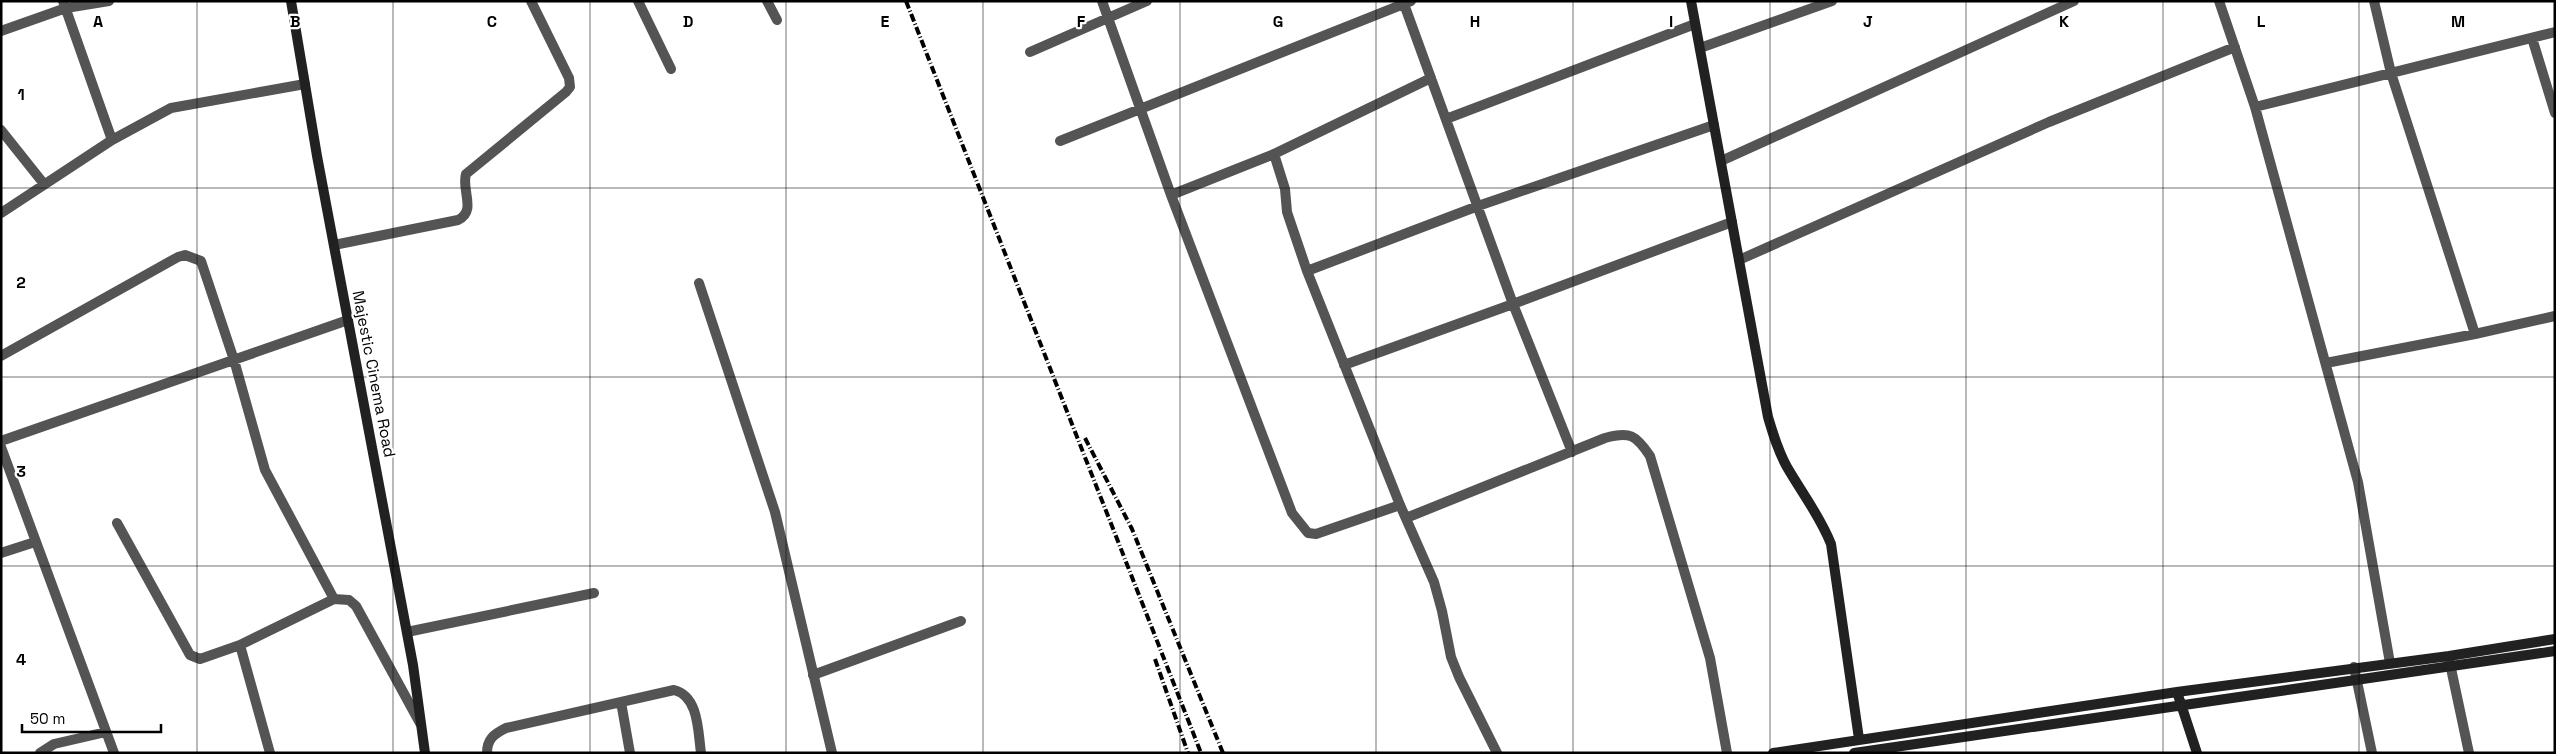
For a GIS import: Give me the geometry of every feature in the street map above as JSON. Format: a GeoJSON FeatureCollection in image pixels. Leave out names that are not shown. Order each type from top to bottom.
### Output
{"type":"FeatureCollection","features":[{"type":"Feature","properties":{"kind":"street"},"geometry":{"type":"LineString","coordinates":[[1,31],[64,5],[109,1]]}},
{"type":"Feature","properties":{"kind":"street","name":"Majestic Cinema Road"},"geometry":{"type":"LineString","coordinates":[[291,1],[334,245],[407,632],[425,753]]}},
{"type":"Feature","properties":{"kind":"street"},"geometry":{"type":"LineString","coordinates":[[334,245],[458,220],[466,216],[468,211],[464,182],[466,174],[570,87],[569,78],[531,1]]}},
{"type":"Feature","properties":{"kind":"street"},"geometry":{"type":"LineString","coordinates":[[638,1],[671,69]]}},
{"type":"Feature","properties":{"kind":"street"},"geometry":{"type":"LineString","coordinates":[[768,1],[777,20]]}},
{"type":"Feature","properties":{"kind":"street"},"geometry":{"type":"LineString","coordinates":[[1102,1],[1171,195],[1292,513],[1308,533],[1316,534],[1400,505]]}},
{"type":"Feature","properties":{"kind":"street"},"geometry":{"type":"LineString","coordinates":[[1030,52],[1108,16],[1147,1]]}},
{"type":"Feature","properties":{"kind":"street"},"geometry":{"type":"LineString","coordinates":[[1691,1],[1775,443],[1786,467],[1822,522],[1831,544],[1856,753],[2555,651]]}},
{"type":"Feature","properties":{"kind":"street"},"geometry":{"type":"LineString","coordinates":[[1700,48],[1832,1]]}},
{"type":"Feature","properties":{"kind":"street"},"geometry":{"type":"LineString","coordinates":[[1721,161],[2074,1]]}},
{"type":"Feature","properties":{"kind":"street"},"geometry":{"type":"LineString","coordinates":[[2219,1],[2255,107],[2358,482],[2390,663]]}},
{"type":"Feature","properties":{"kind":"street"},"geometry":{"type":"LineString","coordinates":[[2374,1],[2391,73],[2475,334]]}},
{"type":"Feature","properties":{"kind":"street"},"geometry":{"type":"LineString","coordinates":[[1060,141],[1140,107],[1407,3],[1431,78],[1513,304],[1572,452]]}},
{"type":"Feature","properties":{"kind":"street"},"geometry":{"type":"LineString","coordinates":[[64,5],[112,140]]}},
{"type":"Feature","properties":{"kind":"street"},"geometry":{"type":"LineString","coordinates":[[1446,119],[1695,24]]}},
{"type":"Feature","properties":{"kind":"street"},"geometry":{"type":"LineString","coordinates":[[2255,107],[2555,32]]}},
{"type":"Feature","properties":{"kind":"street"},"geometry":{"type":"LineString","coordinates":[[2532,38],[2555,113]]}},
{"type":"Feature","properties":{"kind":"street"},"geometry":{"type":"LineString","coordinates":[[1739,260],[2049,122],[2235,47]]}},
{"type":"Feature","properties":{"kind":"street"},"geometry":{"type":"LineString","coordinates":[[1171,195],[1274,154],[1431,78]]}},
{"type":"Feature","properties":{"kind":"street"},"geometry":{"type":"LineString","coordinates":[[1,212],[112,140],[171,108],[305,84]]}},
{"type":"Feature","properties":{"kind":"street"},"geometry":{"type":"LineString","coordinates":[[1307,271],[1478,206],[1714,125]]}},
{"type":"Feature","properties":{"kind":"street"},"geometry":{"type":"LineString","coordinates":[[1,130],[44,184]]}},
{"type":"Feature","properties":{"kind":"street"},"geometry":{"type":"LineString","coordinates":[[1274,154],[1285,188],[1287,212],[1307,271],[1400,505],[1434,582],[1442,610],[1451,657],[1497,753]]}},
{"type":"Feature","properties":{"kind":"street"},"geometry":{"type":"LineString","coordinates":[[1344,365],[1732,222]]}},
{"type":"Feature","properties":{"kind":"street"},"geometry":{"type":"LineString","coordinates":[[1,356],[178,257],[185,255],[201,262],[205,269],[234,360],[264,470],[334,600]]}},
{"type":"Feature","properties":{"kind":"street"},"geometry":{"type":"LineString","coordinates":[[699,283],[775,512],[832,753]]}},
{"type":"Feature","properties":{"kind":"street"},"geometry":{"type":"LineString","coordinates":[[2326,363],[2475,334],[2555,316]]}},
{"type":"Feature","properties":{"kind":"street"},"geometry":{"type":"LineString","coordinates":[[1,441],[348,320]]}},
{"type":"Feature","properties":{"kind":"street"},"geometry":{"type":"LineString","coordinates":[[1406,518],[1605,438],[1622,433],[1632,436],[1641,442],[1650,456],[1710,658],[1727,753]]}},
{"type":"Feature","properties":{"kind":"street"},"geometry":{"type":"LineString","coordinates":[[1,447],[114,753]]}},
{"type":"Feature","properties":{"kind":"street"},"geometry":{"type":"LineString","coordinates":[[117,524],[190,655],[200,659],[240,645],[334,600],[350,600],[356,606],[421,724]]}},
{"type":"Feature","properties":{"kind":"street"},"geometry":{"type":"LineString","coordinates":[[1,553],[35,542]]}},
{"type":"Feature","properties":{"kind":"street"},"geometry":{"type":"LineString","coordinates":[[407,632],[594,593]]}},
{"type":"Feature","properties":{"kind":"street"},"geometry":{"type":"LineString","coordinates":[[813,675],[961,621]]}},
{"type":"Feature","properties":{"kind":"street"},"geometry":{"type":"LineString","coordinates":[[1773,753],[1855,739],[2177,692],[2354,667],[2449,656],[2555,639]]}},
{"type":"Feature","properties":{"kind":"street"},"geometry":{"type":"LineString","coordinates":[[240,645],[270,753]]}},
{"type":"Feature","properties":{"kind":"street"},"geometry":{"type":"LineString","coordinates":[[2449,656],[2469,753]]}},
{"type":"Feature","properties":{"kind":"street"},"geometry":{"type":"LineString","coordinates":[[2354,667],[2372,753]]}},
{"type":"Feature","properties":{"kind":"street"},"geometry":{"type":"LineString","coordinates":[[487,753],[487,745],[494,734],[506,728],[674,690],[685,695],[694,711],[700,753]]}},
{"type":"Feature","properties":{"kind":"street"},"geometry":{"type":"LineString","coordinates":[[2177,692],[2197,753]]}},
{"type":"Feature","properties":{"kind":"street"},"geometry":{"type":"LineString","coordinates":[[621,702],[630,753]]}},
{"type":"Feature","properties":{"kind":"street"},"geometry":{"type":"LineString","coordinates":[[40,753],[54,744],[106,732]]}},
{"type":"Feature","properties":{"kind":"railway"},"geometry":{"type":"LineString","coordinates":[[906,1],[1201,753]]}},
{"type":"Feature","properties":{"kind":"railway"},"geometry":{"type":"LineString","coordinates":[[1085,438],[1132,529],[1223,753]]}},
{"type":"Feature","properties":{"kind":"railway"},"geometry":{"type":"LineString","coordinates":[[1155,659],[1188,753]]}}]}
